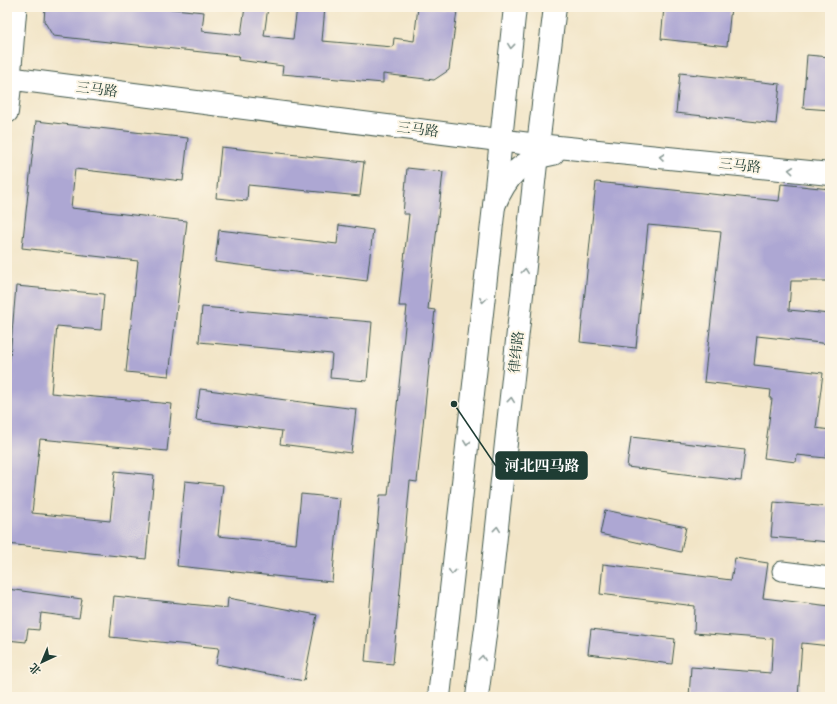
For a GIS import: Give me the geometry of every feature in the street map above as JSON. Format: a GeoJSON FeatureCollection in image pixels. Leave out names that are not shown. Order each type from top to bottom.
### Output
{"type":"FeatureCollection","features":[{"type":"Feature","properties":{"kind":"main road"},"geometry":{"type":"LineString","coordinates":[[439,697],[494,206],[514,7]]}},
{"type":"Feature","properties":{"kind":"main road","name":"律纬路"},"geometry":{"type":"LineString","coordinates":[[477,697],[555,7]]}},
{"type":"Feature","properties":{"kind":"main road"},"geometry":{"type":"LineString","coordinates":[[7,112],[9,78]]}},
{"type":"Feature","properties":{"kind":"main road","name":"三马路"},"geometry":{"type":"LineString","coordinates":[[9,78],[501,140],[538,151],[560,153],[594,150],[830,174]]}},
{"type":"Feature","properties":{"kind":"main road"},"geometry":{"type":"LineString","coordinates":[[494,206],[504,186],[516,170],[538,151]]}},
{"type":"Feature","properties":{"kind":"street"},"geometry":{"type":"LineString","coordinates":[[9,78],[17,7]]}},
{"type":"Feature","properties":{"kind":"street"},"geometry":{"type":"LineString","coordinates":[[782,571],[830,576]]}},
{"type":"Feature","properties":{"kind":"building"},"geometry":{"type":"Polygon","coordinates":[[[45,7],[153,7],[204,12],[202,31],[241,35],[245,7],[268,7],[264,36],[293,39],[297,7],[325,7],[322,41],[393,47],[394,38],[414,41],[418,7],[457,11],[449,70],[434,80],[383,74],[383,83],[282,74],[283,66],[238,60],[239,56],[53,36],[44,21],[45,7]]]}},
{"type":"Feature","properties":{"kind":"building"},"geometry":{"type":"Polygon","coordinates":[[[664,7],[731,7],[727,46],[661,39],[664,7]]]}},
{"type":"Feature","properties":{"kind":"building"},"geometry":{"type":"Polygon","coordinates":[[[807,55],[830,57],[830,110],[803,108],[807,55]]]}},
{"type":"Feature","properties":{"kind":"building"},"geometry":{"type":"Polygon","coordinates":[[[680,73],[780,84],[776,124],[676,113],[680,73]]]}},
{"type":"Feature","properties":{"kind":"building"},"geometry":{"type":"Polygon","coordinates":[[[36,121],[188,138],[183,181],[75,169],[71,208],[187,221],[169,376],[126,372],[138,261],[22,248],[36,121]]]}},
{"type":"Feature","properties":{"kind":"building"},"geometry":{"type":"Polygon","coordinates":[[[221,147],[364,162],[360,196],[248,185],[247,201],[216,198],[221,147]]]}},
{"type":"Feature","properties":{"kind":"building"},"geometry":{"type":"Polygon","coordinates":[[[407,168],[443,172],[428,309],[435,310],[417,482],[410,481],[393,664],[365,661],[380,495],[388,495],[407,306],[399,306],[409,214],[403,214],[407,168]]]}},
{"type":"Feature","properties":{"kind":"building"},"geometry":{"type":"Polygon","coordinates":[[[596,182],[779,201],[781,184],[830,189],[830,281],[791,281],[789,310],[830,314],[830,344],[757,336],[754,365],[823,373],[816,428],[830,430],[826,458],[797,455],[796,462],[764,458],[772,399],[770,399],[771,390],[704,382],[721,232],[648,225],[636,348],[580,342],[596,182]]]}},
{"type":"Feature","properties":{"kind":"building"},"geometry":{"type":"Polygon","coordinates":[[[339,225],[373,230],[367,281],[215,262],[219,230],[337,244],[339,225]]]}},
{"type":"Feature","properties":{"kind":"building"},"geometry":{"type":"Polygon","coordinates":[[[16,286],[104,294],[101,330],[57,326],[51,393],[172,404],[167,451],[40,439],[32,513],[110,521],[115,471],[154,475],[146,559],[7,544],[7,392],[16,286]]]}},
{"type":"Feature","properties":{"kind":"building"},"geometry":{"type":"Polygon","coordinates":[[[202,307],[372,322],[367,381],[330,378],[332,354],[199,342],[202,307]]]}},
{"type":"Feature","properties":{"kind":"building"},"geometry":{"type":"Polygon","coordinates":[[[200,389],[356,409],[351,453],[280,444],[282,431],[196,420],[200,389]]]}},
{"type":"Feature","properties":{"kind":"building"},"geometry":{"type":"Polygon","coordinates":[[[631,437],[745,450],[741,481],[627,467],[631,437]]]}},
{"type":"Feature","properties":{"kind":"building"},"geometry":{"type":"Polygon","coordinates":[[[185,481],[223,485],[218,536],[296,544],[301,494],[340,498],[332,582],[177,566],[185,481]]]}},
{"type":"Feature","properties":{"kind":"building"},"geometry":{"type":"Polygon","coordinates":[[[774,502],[830,507],[830,542],[771,537],[774,502]]]}},
{"type":"Feature","properties":{"kind":"building"},"geometry":{"type":"Polygon","coordinates":[[[605,510],[686,527],[681,552],[600,534],[605,510]]]}},
{"type":"Feature","properties":{"kind":"building"},"geometry":{"type":"Polygon","coordinates":[[[735,558],[768,563],[763,598],[830,606],[830,646],[802,643],[798,697],[689,697],[691,667],[771,673],[773,639],[694,633],[695,606],[600,594],[603,564],[731,580],[735,558]]]}},
{"type":"Feature","properties":{"kind":"building"},"geometry":{"type":"Polygon","coordinates":[[[7,589],[82,599],[79,618],[41,613],[39,630],[28,629],[26,642],[7,640],[7,589]]]}},
{"type":"Feature","properties":{"kind":"building"},"geometry":{"type":"Polygon","coordinates":[[[114,596],[227,608],[228,598],[317,615],[304,681],[216,664],[219,648],[110,637],[114,596]]]}},
{"type":"Feature","properties":{"kind":"building"},"geometry":{"type":"Polygon","coordinates":[[[591,629],[675,639],[672,664],[588,654],[591,629]]]}},
{"type":"Feature","properties":{"kind":"place","name":"河北四马路"},"geometry":{"type":"Point","coordinates":[454,404]}}]}
